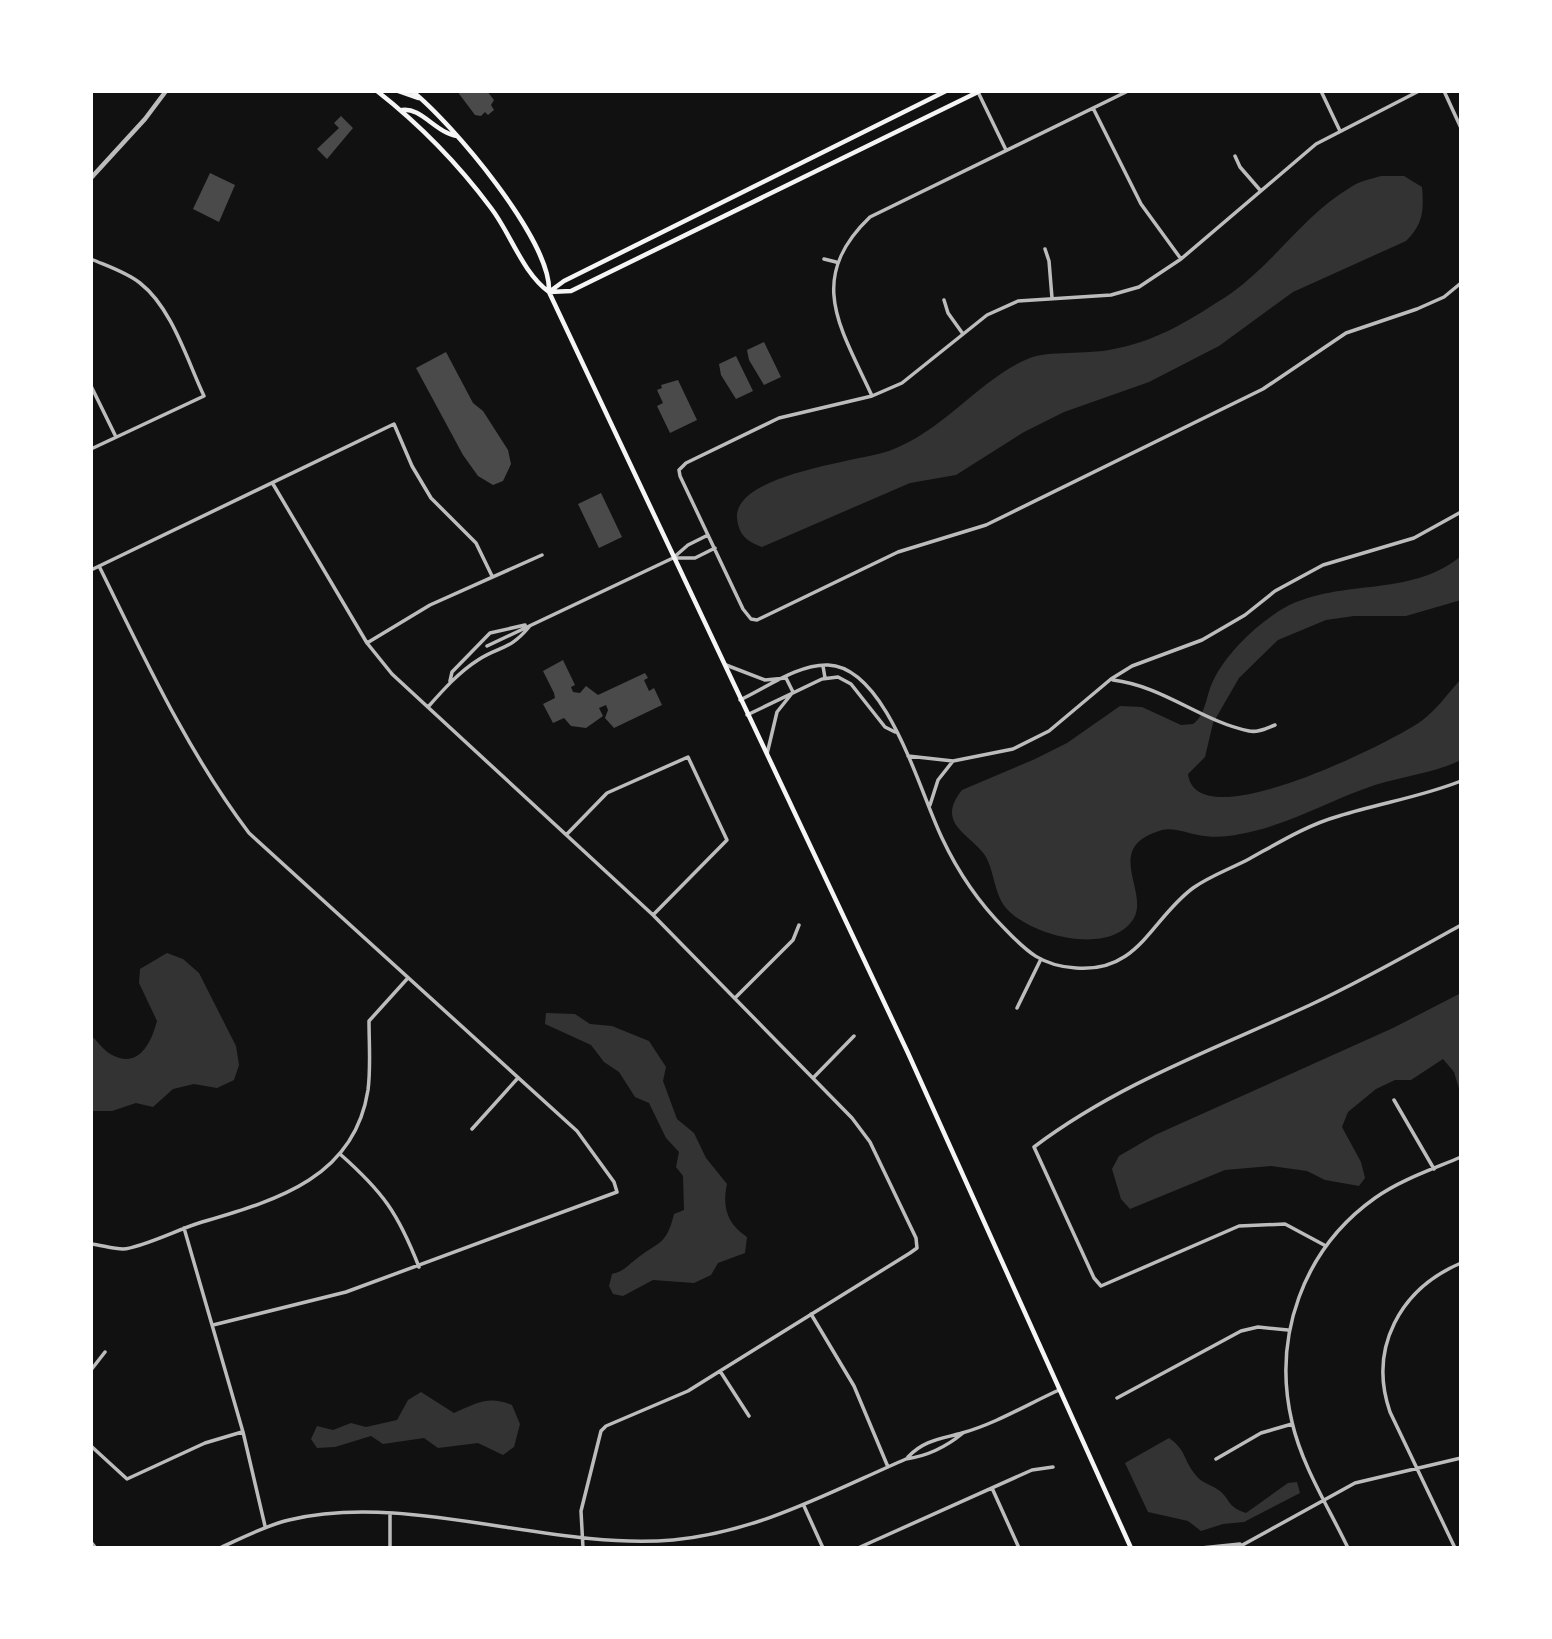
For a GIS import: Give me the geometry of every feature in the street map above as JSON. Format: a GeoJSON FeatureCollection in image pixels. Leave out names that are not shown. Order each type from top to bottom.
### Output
{"type":"FeatureCollection","features":[{"type":"Feature","properties":{"kind":"main road"},"geometry":{"type":"LineString","coordinates":[[377,91],[402,110],[489,206],[537,283],[549,292],[571,290],[978,91]]}},
{"type":"Feature","properties":{"kind":"main road"},"geometry":{"type":"LineString","coordinates":[[398,91],[422,99]]}},
{"type":"Feature","properties":{"kind":"main road"},"geometry":{"type":"LineString","coordinates":[[412,91],[457,136],[513,208],[549,276],[549,292],[913,1066],[1131,1548]]}},
{"type":"Feature","properties":{"kind":"main road"},"geometry":{"type":"LineString","coordinates":[[549,292],[565,281],[946,91]]}},
{"type":"Feature","properties":{"kind":"main road"},"geometry":{"type":"LineString","coordinates":[[402,110],[417,112],[442,134],[457,136]]}},
{"type":"Feature","properties":{"kind":"street"},"geometry":{"type":"LineString","coordinates":[[91,177],[145,119],[166,91]]}},
{"type":"Feature","properties":{"kind":"street"},"geometry":{"type":"LineString","coordinates":[[978,91],[1006,150]]}},
{"type":"Feature","properties":{"kind":"street"},"geometry":{"type":"LineString","coordinates":[[872,397],[836,319],[832,286],[836,262],[851,235],[870,217],[1128,91]]}},
{"type":"Feature","properties":{"kind":"street"},"geometry":{"type":"LineString","coordinates":[[1321,91],[1340,131]]}},
{"type":"Feature","properties":{"kind":"street"},"geometry":{"type":"LineString","coordinates":[[1419,91],[1316,144],[1181,259],[1139,287],[1111,295],[1018,301],[997,309],[916,374],[872,397],[779,418],[686,463],[679,470],[743,609],[751,619],[757,620],[898,552],[986,525],[1263,389],[1346,333],[1417,309],[1444,297],[1461,283]]}},
{"type":"Feature","properties":{"kind":"street"},"geometry":{"type":"LineString","coordinates":[[1444,91],[1461,128]]}},
{"type":"Feature","properties":{"kind":"street"},"geometry":{"type":"LineString","coordinates":[[1093,108],[1141,204],[1181,259]]}},
{"type":"Feature","properties":{"kind":"street"},"geometry":{"type":"LineString","coordinates":[[1235,156],[1240,167],[1259,190]]}},
{"type":"Feature","properties":{"kind":"street"},"geometry":{"type":"LineString","coordinates":[[1045,249],[1049,261],[1052,298]]}},
{"type":"Feature","properties":{"kind":"street"},"geometry":{"type":"LineString","coordinates":[[91,259],[128,275],[152,294],[163,310],[204,396],[91,449]]}},
{"type":"Feature","properties":{"kind":"street"},"geometry":{"type":"LineString","coordinates":[[824,259],[836,262]]}},
{"type":"Feature","properties":{"kind":"street"},"geometry":{"type":"LineString","coordinates":[[944,300],[948,313],[964,334]]}},
{"type":"Feature","properties":{"kind":"street"},"geometry":{"type":"LineString","coordinates":[[91,386],[116,438]]}},
{"type":"Feature","properties":{"kind":"street"},"geometry":{"type":"LineString","coordinates":[[91,570],[394,424],[412,466],[431,498],[476,543],[492,576]]}},
{"type":"Feature","properties":{"kind":"street"},"geometry":{"type":"LineString","coordinates":[[273,484],[367,643],[392,674],[653,915],[814,1077],[870,1142],[916,1238],[917,1248],[688,1391],[607,1426],[601,1432],[581,1511],[583,1548]]}},
{"type":"Feature","properties":{"kind":"street"},"geometry":{"type":"LineString","coordinates":[[908,756],[953,761],[1013,749],[1049,731],[1111,679],[1132,666],[1202,640],[1245,615],[1275,591],[1323,565],[1414,538],[1461,512]]}},
{"type":"Feature","properties":{"kind":"street"},"geometry":{"type":"LineString","coordinates":[[487,646],[673,558],[688,545],[708,535]]}},
{"type":"Feature","properties":{"kind":"street"},"geometry":{"type":"LineString","coordinates":[[673,558],[695,558],[715,548]]}},
{"type":"Feature","properties":{"kind":"street"},"geometry":{"type":"LineString","coordinates":[[367,643],[430,605],[542,555]]}},
{"type":"Feature","properties":{"kind":"street"},"geometry":{"type":"LineString","coordinates":[[99,566],[182,732],[212,784],[249,833],[589,1145],[614,1182],[617,1192],[346,1292],[214,1325]]}},
{"type":"Feature","properties":{"kind":"street"},"geometry":{"type":"LineString","coordinates":[[450,683],[452,672],[490,633],[498,629],[532,624]]}},
{"type":"Feature","properties":{"kind":"street"},"geometry":{"type":"LineString","coordinates":[[428,706],[469,666],[491,653],[507,648],[532,624]]}},
{"type":"Feature","properties":{"kind":"street"},"geometry":{"type":"LineString","coordinates":[[482,643],[491,653]]}},
{"type":"Feature","properties":{"kind":"street"},"geometry":{"type":"LineString","coordinates":[[723,664],[765,680],[786,678]]}},
{"type":"Feature","properties":{"kind":"street"},"geometry":{"type":"LineString","coordinates":[[740,701],[812,666],[848,670],[861,679],[877,698],[908,756],[944,843],[989,913],[1040,961],[1089,968],[1122,958],[1150,936],[1178,900],[1219,873],[1336,817],[1424,794],[1461,781]]}},
{"type":"Feature","properties":{"kind":"street"},"geometry":{"type":"LineString","coordinates":[[823,666],[825,678]]}},
{"type":"Feature","properties":{"kind":"street"},"geometry":{"type":"LineString","coordinates":[[747,715],[825,678],[838,677],[851,684],[885,727],[895,732]]}},
{"type":"Feature","properties":{"kind":"street"},"geometry":{"type":"LineString","coordinates":[[786,678],[793,692]]}},
{"type":"Feature","properties":{"kind":"street"},"geometry":{"type":"LineString","coordinates":[[1111,679],[1157,691],[1217,720],[1251,732],[1275,725]]}},
{"type":"Feature","properties":{"kind":"street"},"geometry":{"type":"LineString","coordinates":[[766,756],[777,712],[793,692]]}},
{"type":"Feature","properties":{"kind":"street"},"geometry":{"type":"LineString","coordinates":[[568,834],[607,793],[688,757],[727,840],[653,915]]}},
{"type":"Feature","properties":{"kind":"street"},"geometry":{"type":"LineString","coordinates":[[929,806],[937,780],[953,761]]}},
{"type":"Feature","properties":{"kind":"street"},"geometry":{"type":"LineString","coordinates":[[735,998],[793,940],[799,925]]}},
{"type":"Feature","properties":{"kind":"street"},"geometry":{"type":"LineString","coordinates":[[1326,1246],[1285,1224],[1239,1226],[1101,1286],[1094,1278],[1034,1147],[1106,1099],[1168,1066],[1348,986],[1461,925]]}},
{"type":"Feature","properties":{"kind":"street"},"geometry":{"type":"LineString","coordinates":[[1017,1008],[1040,961]]}},
{"type":"Feature","properties":{"kind":"street"},"geometry":{"type":"LineString","coordinates":[[91,1244],[123,1249],[268,1202],[297,1190],[340,1154],[359,1121],[368,1092],[369,1021],[407,979]]}},
{"type":"Feature","properties":{"kind":"street"},"geometry":{"type":"LineString","coordinates":[[814,1077],[854,1036]]}},
{"type":"Feature","properties":{"kind":"street"},"geometry":{"type":"LineString","coordinates":[[472,1129],[518,1079]]}},
{"type":"Feature","properties":{"kind":"street"},"geometry":{"type":"LineString","coordinates":[[1394,1100],[1434,1169]]}},
{"type":"Feature","properties":{"kind":"street"},"geometry":{"type":"LineString","coordinates":[[340,1154],[383,1195],[401,1221],[419,1267]]}},
{"type":"Feature","properties":{"kind":"street"},"geometry":{"type":"LineString","coordinates":[[1348,1548],[1292,1424],[1284,1370],[1288,1330],[1306,1277],[1326,1246],[1376,1198],[1461,1157]]}},
{"type":"Feature","properties":{"kind":"street"},"geometry":{"type":"LineString","coordinates":[[184,1228],[243,1432],[265,1527]]}},
{"type":"Feature","properties":{"kind":"street"},"geometry":{"type":"LineString","coordinates":[[1455,1548],[1383,1392],[1386,1342],[1406,1302],[1425,1282],[1461,1263]]}},
{"type":"Feature","properties":{"kind":"street"},"geometry":{"type":"LineString","coordinates":[[811,1314],[854,1386],[888,1467]]}},
{"type":"Feature","properties":{"kind":"street"},"geometry":{"type":"LineString","coordinates":[[1117,1398],[1241,1331],[1258,1327],[1288,1330]]}},
{"type":"Feature","properties":{"kind":"street"},"geometry":{"type":"LineString","coordinates":[[91,1370],[105,1352]]}},
{"type":"Feature","properties":{"kind":"street"},"geometry":{"type":"LineString","coordinates":[[720,1371],[749,1416]]}},
{"type":"Feature","properties":{"kind":"street"},"geometry":{"type":"LineString","coordinates":[[220,1548],[265,1527],[327,1515],[390,1514],[582,1536],[673,1540],[740,1529],[804,1506],[906,1459],[937,1450],[963,1433],[1060,1390]]}},
{"type":"Feature","properties":{"kind":"street"},"geometry":{"type":"LineString","coordinates":[[1216,1459],[1261,1433],[1292,1424]]}},
{"type":"Feature","properties":{"kind":"street"},"geometry":{"type":"LineString","coordinates":[[91,1446],[127,1479],[205,1443],[243,1432]]}},
{"type":"Feature","properties":{"kind":"street"},"geometry":{"type":"LineString","coordinates":[[906,1459],[918,1446],[963,1433]]}},
{"type":"Feature","properties":{"kind":"street"},"geometry":{"type":"LineString","coordinates":[[932,1440],[937,1450]]}},
{"type":"Feature","properties":{"kind":"street"},"geometry":{"type":"LineString","coordinates":[[1237,1548],[1354,1483],[1461,1458]]}},
{"type":"Feature","properties":{"kind":"street"},"geometry":{"type":"LineString","coordinates":[[858,1548],[1032,1469],[1053,1467]]}},
{"type":"Feature","properties":{"kind":"street"},"geometry":{"type":"LineString","coordinates":[[992,1488],[1019,1548]]}},
{"type":"Feature","properties":{"kind":"street"},"geometry":{"type":"LineString","coordinates":[[804,1506],[822,1548]]}},
{"type":"Feature","properties":{"kind":"street"},"geometry":{"type":"LineString","coordinates":[[390,1514],[390,1548]]}},
{"type":"Feature","properties":{"kind":"street"},"geometry":{"type":"LineString","coordinates":[[91,1543],[95,1548]]}},
{"type":"Feature","properties":{"kind":"street"},"geometry":{"type":"LineString","coordinates":[[1201,1548],[1242,1544]]}},
{"type":"Feature","properties":{"kind":"shaded area"},"geometry":{"type":"Polygon","coordinates":[[[1381,176],[1404,176],[1422,187],[1421,217],[1416,229],[1406,241],[1293,292],[1219,346],[1149,382],[1064,412],[1024,432],[956,475],[910,483],[762,547],[742,534],[737,518],[741,503],[755,490],[801,472],[889,451],[909,442],[945,418],[995,378],[1030,358],[1126,346],[1155,337],[1183,323],[1241,286],[1334,199],[1358,183],[1381,176]]]}},
{"type":"Feature","properties":{"kind":"shaded area"},"geometry":{"type":"Polygon","coordinates":[[[1461,556],[1461,600],[1406,616],[1354,616],[1326,620],[1278,640],[1239,678],[1213,723],[1205,757],[1188,774],[1199,792],[1224,797],[1257,792],[1296,781],[1373,748],[1420,722],[1461,679],[1461,760],[1375,785],[1292,819],[1257,830],[1214,837],[1167,829],[1144,838],[1134,847],[1131,858],[1137,907],[1134,918],[1123,930],[1108,937],[1070,938],[1051,934],[1017,918],[1006,908],[984,854],[953,819],[955,801],[962,790],[1067,743],[1120,706],[1142,707],[1181,725],[1193,724],[1201,715],[1213,681],[1225,661],[1251,633],[1279,611],[1301,600],[1324,594],[1418,578],[1440,570],[1461,556]]]}},
{"type":"Feature","properties":{"kind":"shaded area"},"geometry":{"type":"Polygon","coordinates":[[[167,953],[183,959],[199,973],[236,1046],[239,1065],[234,1080],[217,1088],[194,1084],[173,1089],[153,1107],[136,1103],[112,1111],[91,1111],[91,1035],[109,1053],[121,1058],[130,1059],[142,1052],[157,1021],[139,983],[140,969],[167,953]]]}},
{"type":"Feature","properties":{"kind":"shaded area"},"geometry":{"type":"Polygon","coordinates":[[[1461,993],[1461,1095],[1454,1072],[1443,1059],[1411,1080],[1395,1080],[1376,1089],[1348,1112],[1342,1127],[1361,1162],[1365,1178],[1359,1186],[1325,1180],[1307,1171],[1271,1166],[1225,1170],[1130,1209],[1121,1199],[1112,1169],[1119,1156],[1155,1135],[1393,1028],[1461,993]]]}},
{"type":"Feature","properties":{"kind":"shaded area"},"geometry":{"type":"Polygon","coordinates":[[[546,1013],[575,1014],[590,1024],[612,1026],[649,1041],[666,1067],[663,1081],[677,1119],[694,1133],[706,1158],[727,1184],[726,1207],[731,1221],[747,1237],[745,1253],[718,1263],[711,1275],[694,1283],[653,1280],[623,1296],[613,1294],[609,1286],[612,1274],[625,1268],[660,1242],[668,1232],[674,1214],[684,1210],[683,1176],[676,1167],[679,1152],[666,1138],[649,1103],[635,1097],[619,1072],[604,1062],[591,1045],[545,1024],[546,1013]]]}},
{"type":"Feature","properties":{"kind":"shaded area"},"geometry":{"type":"Polygon","coordinates":[[[421,1392],[454,1413],[489,1400],[512,1405],[520,1424],[514,1447],[503,1455],[478,1443],[438,1448],[424,1438],[383,1444],[371,1436],[335,1447],[317,1448],[311,1439],[317,1426],[333,1430],[351,1423],[366,1427],[397,1420],[408,1400],[421,1392]]]}},
{"type":"Feature","properties":{"kind":"shaded area"},"geometry":{"type":"Polygon","coordinates":[[[1169,1438],[1181,1450],[1197,1476],[1221,1492],[1240,1511],[1246,1513],[1288,1483],[1297,1482],[1300,1493],[1244,1522],[1223,1524],[1201,1531],[1188,1521],[1148,1512],[1125,1463],[1169,1438]]]}},
{"type":"Feature","properties":{"kind":"building"},"geometry":{"type":"Polygon","coordinates":[[[457,91],[487,91],[494,100],[491,105],[494,110],[488,115],[485,112],[481,116],[475,115],[457,91]]]}},
{"type":"Feature","properties":{"kind":"building"},"geometry":{"type":"Polygon","coordinates":[[[341,116],[353,128],[327,159],[317,149],[339,128],[334,123],[341,116]]]}},
{"type":"Feature","properties":{"kind":"building"},"geometry":{"type":"Polygon","coordinates":[[[210,173],[235,185],[219,222],[193,209],[210,173]]]}},
{"type":"Feature","properties":{"kind":"building"},"geometry":{"type":"Polygon","coordinates":[[[764,342],[781,377],[764,385],[749,360],[747,350],[764,342]]]}},
{"type":"Feature","properties":{"kind":"building"},"geometry":{"type":"Polygon","coordinates":[[[446,352],[473,403],[483,411],[508,450],[511,464],[503,481],[493,485],[478,476],[463,455],[416,368],[446,352]]]}},
{"type":"Feature","properties":{"kind":"building"},"geometry":{"type":"Polygon","coordinates":[[[736,356],[753,391],[736,399],[721,375],[719,364],[736,356]]]}},
{"type":"Feature","properties":{"kind":"building"},"geometry":{"type":"Polygon","coordinates":[[[678,380],[697,420],[670,433],[657,406],[663,403],[657,390],[662,388],[661,385],[678,380]]]}},
{"type":"Feature","properties":{"kind":"building"},"geometry":{"type":"Polygon","coordinates":[[[601,493],[622,537],[599,548],[578,504],[601,493]]]}},
{"type":"Feature","properties":{"kind":"building"},"geometry":{"type":"Polygon","coordinates":[[[563,660],[575,685],[571,687],[573,692],[580,693],[586,686],[598,695],[645,673],[648,678],[644,680],[649,691],[654,688],[662,705],[614,728],[605,718],[608,710],[606,705],[599,708],[603,716],[586,728],[571,726],[564,718],[553,723],[543,704],[555,698],[543,671],[563,660]]]}}]}
